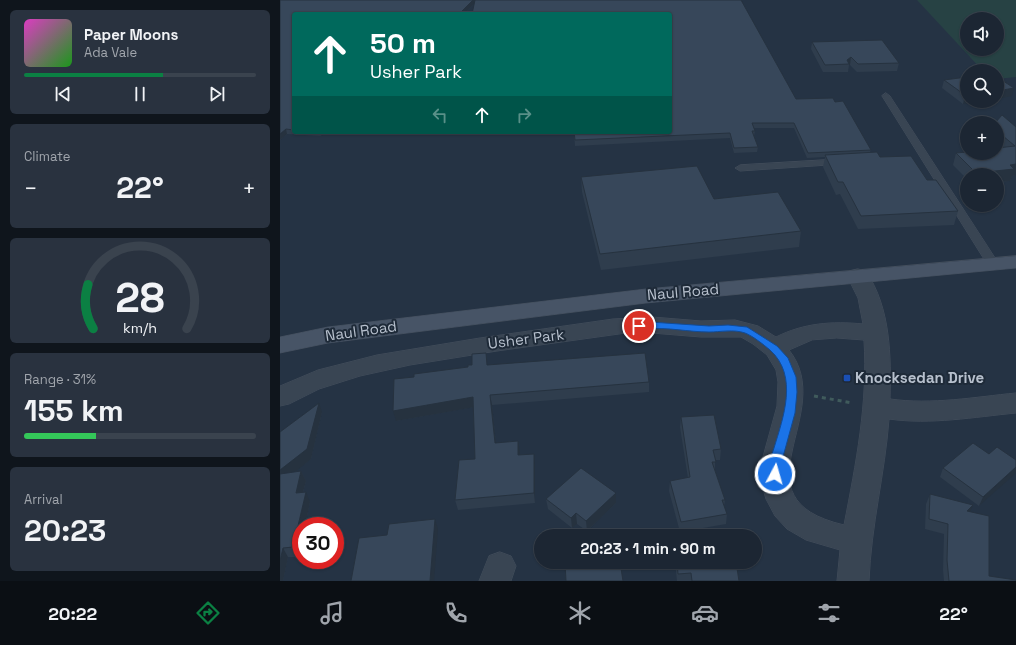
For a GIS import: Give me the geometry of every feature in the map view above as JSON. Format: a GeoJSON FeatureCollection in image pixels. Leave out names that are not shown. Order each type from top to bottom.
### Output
{"type":"FeatureCollection","features":[{"type":"Feature","properties":{"kind":"main road","name":"Naul Road"},"geometry":{"type":"LineString","coordinates":[[280,346],[328,335],[639,297],[1016,262]]}},
{"type":"Feature","properties":{"kind":"street"},"geometry":{"type":"LineString","coordinates":[[853,581],[856,541],[871,460],[879,369],[874,316],[867,294],[858,276]]}},
{"type":"Feature","properties":{"kind":"street","name":"Usher Park"},"geometry":{"type":"LineString","coordinates":[[280,397],[318,379],[383,362],[472,346],[650,325],[747,330],[774,348],[785,360],[790,377],[792,392],[790,413],[775,464],[776,484],[781,500],[791,514],[805,525],[856,541]]}},
{"type":"Feature","properties":{"kind":"street"},"geometry":{"type":"LineString","coordinates":[[774,348],[800,335],[820,331],[842,330],[875,333]]}},
{"type":"Feature","properties":{"kind":"street"},"geometry":{"type":"LineString","coordinates":[[876,407],[904,411],[932,412],[1016,403]]}},
{"type":"Feature","properties":{"kind":"lane"},"geometry":{"type":"LineString","coordinates":[[886,96],[993,264]]}},
{"type":"Feature","properties":{"kind":"lane"},"geometry":{"type":"LineString","coordinates":[[740,168],[847,162]]}},
{"type":"Feature","properties":{"kind":"lane"},"geometry":{"type":"LineString","coordinates":[[916,162],[930,165]]}},
{"type":"Feature","properties":{"kind":"path"},"geometry":{"type":"LineString","coordinates":[[792,392],[876,407]]}},
{"type":"Feature","properties":{"kind":"green space"},"geometry":{"type":"Polygon","coordinates":[[[917,0],[1016,0],[1016,77],[1004,78],[1004,64],[976,64],[969,56],[1004,56],[1004,12],[960,12],[960,46],[917,0]]]}},
{"type":"Feature","properties":{"kind":"building"},"geometry":{"type":"Polygon","coordinates":[[[280,0],[473,0],[461,12],[292,12],[292,130],[286,129],[280,134],[280,0]]]}},
{"type":"Feature","properties":{"kind":"building"},"geometry":{"type":"Polygon","coordinates":[[[475,0],[741,0],[796,99],[833,98],[835,102],[843,101],[871,150],[808,153],[794,123],[752,123],[755,131],[752,131],[758,147],[734,148],[730,133],[575,140],[574,134],[672,134],[672,12],[472,12],[475,0]]]}},
{"type":"Feature","properties":{"kind":"building"},"geometry":{"type":"Polygon","coordinates":[[[882,40],[899,63],[858,64],[851,57],[847,60],[849,64],[825,65],[812,42],[882,40]]]}},
{"type":"Feature","properties":{"kind":"building"},"geometry":{"type":"Polygon","coordinates":[[[960,78],[960,91],[944,80],[960,78]]]}},
{"type":"Feature","properties":{"kind":"building"},"geometry":{"type":"Polygon","coordinates":[[[1004,82],[1014,88],[1004,90],[1004,82]]]}},
{"type":"Feature","properties":{"kind":"building"},"geometry":{"type":"Polygon","coordinates":[[[1004,117],[1016,127],[1016,164],[1010,165],[1014,169],[1004,170],[1004,168],[971,168],[963,160],[1004,160],[1004,147],[1015,146],[1004,137],[1004,117]]]}},
{"type":"Feature","properties":{"kind":"building"},"geometry":{"type":"Polygon","coordinates":[[[877,152],[880,157],[911,156],[927,180],[936,180],[958,211],[861,216],[843,182],[838,182],[825,155],[877,152]]]}},
{"type":"Feature","properties":{"kind":"building"},"geometry":{"type":"Polygon","coordinates":[[[697,166],[714,199],[778,192],[801,231],[600,254],[581,177],[697,166]]]}},
{"type":"Feature","properties":{"kind":"building"},"geometry":{"type":"Polygon","coordinates":[[[486,353],[487,365],[645,353],[649,382],[490,395],[495,443],[518,441],[518,455],[534,454],[534,493],[455,500],[459,460],[475,459],[473,397],[393,411],[394,379],[414,377],[414,374],[468,367],[468,365],[472,365],[472,354],[486,353]]]}},
{"type":"Feature","properties":{"kind":"building"},"geometry":{"type":"Polygon","coordinates":[[[319,403],[307,449],[280,470],[280,432],[319,403]]]}},
{"type":"Feature","properties":{"kind":"building"},"geometry":{"type":"Polygon","coordinates":[[[714,415],[721,449],[713,450],[716,462],[712,462],[725,500],[722,500],[727,514],[681,522],[670,481],[690,477],[681,417],[714,415]]]}},
{"type":"Feature","properties":{"kind":"building"},"geometry":{"type":"Polygon","coordinates":[[[973,443],[989,454],[997,447],[1016,460],[1016,467],[983,497],[943,468],[973,443]]]}},
{"type":"Feature","properties":{"kind":"building"},"geometry":{"type":"Polygon","coordinates":[[[581,468],[616,493],[586,521],[576,513],[571,518],[546,499],[581,468]]]}},
{"type":"Feature","properties":{"kind":"building"},"geometry":{"type":"Polygon","coordinates":[[[301,471],[296,493],[306,492],[300,517],[292,517],[292,547],[283,548],[280,561],[280,474],[301,471]]]}},
{"type":"Feature","properties":{"kind":"building"},"geometry":{"type":"Polygon","coordinates":[[[930,494],[973,505],[967,511],[989,516],[989,576],[1016,581],[949,581],[947,560],[948,524],[929,519],[930,494]]]}},
{"type":"Feature","properties":{"kind":"building"},"geometry":{"type":"Polygon","coordinates":[[[435,519],[430,581],[351,581],[359,538],[387,535],[389,524],[435,519]]]}},
{"type":"Feature","properties":{"kind":"building"},"geometry":{"type":"Polygon","coordinates":[[[565,569],[621,569],[623,581],[566,581],[565,569]]]}},
{"type":"Feature","properties":{"kind":"building"},"geometry":{"type":"Polygon","coordinates":[[[678,569],[737,569],[739,581],[692,581],[691,573],[678,574],[678,569]]]}},
{"type":"Feature","properties":{"kind":"place","name":"Knocksedan Drive"},"geometry":{"type":"Point","coordinates":[847,378]}},
{"type":"Feature","properties":{"kind":"route"},"geometry":{"type":"LineString","coordinates":[[639,326],[650,325],[682,328],[728,328],[747,330],[774,348],[785,360],[790,377],[792,392],[790,413],[775,464],[775,474]]}}]}
